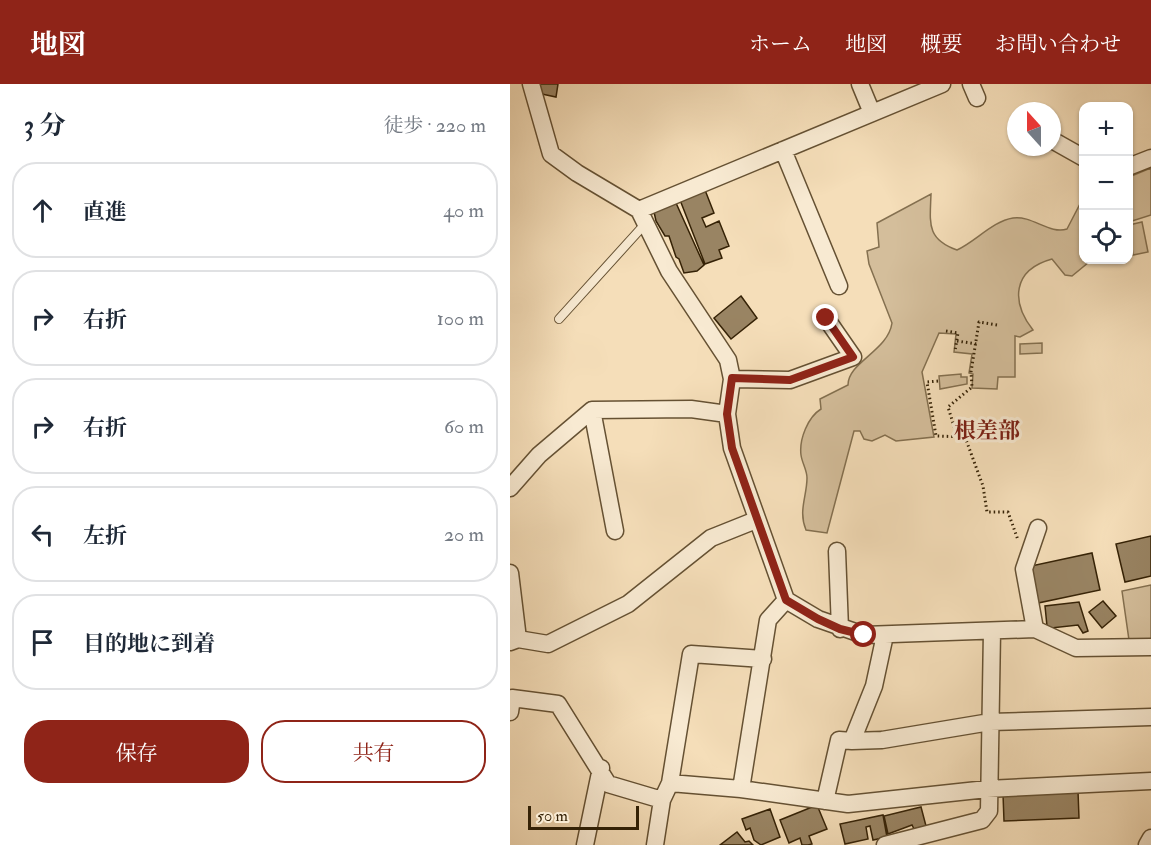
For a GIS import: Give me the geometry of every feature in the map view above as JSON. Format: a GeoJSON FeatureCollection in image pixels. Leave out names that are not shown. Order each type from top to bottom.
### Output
{"type":"FeatureCollection","features":[{"type":"Feature","properties":{"kind":"street"},"geometry":{"type":"LineString","coordinates":[[531,84],[551,154],[642,217],[669,271],[724,352],[732,378],[727,414],[732,448],[786,600],[804,613],[840,629],[864,635],[1035,629],[1076,648],[1151,647]]}},
{"type":"Feature","properties":{"kind":"street"},"geometry":{"type":"LineString","coordinates":[[860,84],[872,113]]}},
{"type":"Feature","properties":{"kind":"street"},"geometry":{"type":"LineString","coordinates":[[642,217],[783,150],[935,85]]}},
{"type":"Feature","properties":{"kind":"street"},"geometry":{"type":"LineString","coordinates":[[1061,145],[1080,156]]}},
{"type":"Feature","properties":{"kind":"street"},"geometry":{"type":"LineString","coordinates":[[783,150],[839,286]]}},
{"type":"Feature","properties":{"kind":"street"},"geometry":{"type":"LineString","coordinates":[[1133,165],[1151,158]]}},
{"type":"Feature","properties":{"kind":"street"},"geometry":{"type":"LineString","coordinates":[[732,378],[790,380],[853,357],[826,318]]}},
{"type":"Feature","properties":{"kind":"street"},"geometry":{"type":"LineString","coordinates":[[510,488],[539,455],[592,410],[691,409],[727,414]]}},
{"type":"Feature","properties":{"kind":"street"},"geometry":{"type":"LineString","coordinates":[[592,410],[615,531]]}},
{"type":"Feature","properties":{"kind":"street"},"geometry":{"type":"LineString","coordinates":[[511,580],[514,640],[548,644],[628,604],[711,538],[756,520]]}},
{"type":"Feature","properties":{"kind":"street"},"geometry":{"type":"LineString","coordinates":[[1035,629],[1024,569],[1038,528]]}},
{"type":"Feature","properties":{"kind":"street"},"geometry":{"type":"LineString","coordinates":[[837,550],[840,629]]}},
{"type":"Feature","properties":{"kind":"street"},"geometry":{"type":"LineString","coordinates":[[741,789],[768,620],[786,600]]}},
{"type":"Feature","properties":{"kind":"street"},"geometry":{"type":"LineString","coordinates":[[885,845],[982,820],[989,810],[987,789],[992,631]]}},
{"type":"Feature","properties":{"kind":"street"},"geometry":{"type":"LineString","coordinates":[[852,741],[874,686],[885,635]]}},
{"type":"Feature","properties":{"kind":"street"},"geometry":{"type":"LineString","coordinates":[[654,845],[662,800],[670,783],[691,654],[763,659]]}},
{"type":"Feature","properties":{"kind":"street"},"geometry":{"type":"LineString","coordinates":[[510,712],[512,698],[558,705],[601,768],[608,784],[662,800]]}},
{"type":"Feature","properties":{"kind":"street"},"geometry":{"type":"LineString","coordinates":[[825,801],[839,740],[882,740],[990,722],[1151,717]]}},
{"type":"Feature","properties":{"kind":"street"},"geometry":{"type":"LineString","coordinates":[[585,845],[601,768]]}},
{"type":"Feature","properties":{"kind":"street"},"geometry":{"type":"LineString","coordinates":[[670,783],[741,789],[848,804],[987,789],[1151,781]]}},
{"type":"Feature","properties":{"kind":"street"},"geometry":{"type":"LineString","coordinates":[[1147,845],[1151,838]]}},
{"type":"Feature","properties":{"kind":"lane"},"geometry":{"type":"LineString","coordinates":[[559,319],[642,217]]}},
{"type":"Feature","properties":{"kind":"path"},"geometry":{"type":"LineString","coordinates":[[957,436],[948,407],[972,387],[970,372],[977,344],[979,322],[997,325]]}},
{"type":"Feature","properties":{"kind":"path"},"geometry":{"type":"LineString","coordinates":[[946,331],[958,333],[955,351]]}},
{"type":"Feature","properties":{"kind":"path"},"geometry":{"type":"LineString","coordinates":[[957,341],[977,344]]}},
{"type":"Feature","properties":{"kind":"path"},"geometry":{"type":"LineString","coordinates":[[938,381],[927,382],[936,436],[964,437],[983,486],[987,512],[1008,512],[1026,562]]}},
{"type":"Feature","properties":{"kind":"shaded area"},"geometry":{"type":"Polygon","coordinates":[[[1151,168],[1151,215],[1133,221],[1133,210],[1133,175],[1151,168]]]}},
{"type":"Feature","properties":{"kind":"shaded area"},"geometry":{"type":"Polygon","coordinates":[[[931,194],[932,229],[940,241],[957,250],[998,223],[1013,218],[1027,219],[1054,229],[1067,229],[1079,206],[1079,264],[1087,264],[1072,276],[1065,275],[1052,259],[1039,264],[1023,279],[1019,288],[1021,309],[1033,330],[1020,337],[1015,336],[1015,377],[998,377],[997,389],[972,388],[973,374],[969,373],[972,354],[954,352],[956,334],[939,333],[922,372],[934,437],[896,441],[885,435],[872,441],[864,439],[860,431],[854,431],[827,533],[806,530],[803,510],[807,478],[801,449],[805,429],[812,417],[821,409],[820,399],[848,385],[854,370],[883,341],[892,323],[869,264],[867,251],[879,247],[877,223],[931,194]]]}},
{"type":"Feature","properties":{"kind":"shaded area"},"geometry":{"type":"Polygon","coordinates":[[[1142,222],[1148,252],[1133,255],[1133,224],[1142,222]]]}},
{"type":"Feature","properties":{"kind":"shaded area"},"geometry":{"type":"Polygon","coordinates":[[[1042,343],[1042,353],[1020,354],[1020,344],[1042,343]]]}},
{"type":"Feature","properties":{"kind":"shaded area"},"geometry":{"type":"Polygon","coordinates":[[[961,374],[961,377],[967,377],[967,384],[940,389],[939,376],[961,374]]]}},
{"type":"Feature","properties":{"kind":"shaded area"},"geometry":{"type":"Polygon","coordinates":[[[1151,585],[1151,639],[1129,640],[1122,591],[1151,585]]]}},
{"type":"Feature","properties":{"kind":"building"},"geometry":{"type":"Polygon","coordinates":[[[539,84],[558,84],[556,97],[537,93],[539,84]]]}},
{"type":"Feature","properties":{"kind":"building"},"geometry":{"type":"Polygon","coordinates":[[[705,190],[714,213],[702,218],[706,227],[719,221],[729,246],[719,250],[722,258],[705,264],[680,200],[705,190]]]}},
{"type":"Feature","properties":{"kind":"building"},"geometry":{"type":"Polygon","coordinates":[[[676,203],[704,265],[697,271],[684,273],[669,236],[665,236],[656,221],[654,212],[676,203]]]}},
{"type":"Feature","properties":{"kind":"building"},"geometry":{"type":"Polygon","coordinates":[[[741,296],[757,318],[731,339],[714,318],[741,296]]]}},
{"type":"Feature","properties":{"kind":"building"},"geometry":{"type":"Polygon","coordinates":[[[1151,536],[1151,576],[1125,582],[1116,544],[1151,536]]]}},
{"type":"Feature","properties":{"kind":"building"},"geometry":{"type":"Polygon","coordinates":[[[1092,553],[1100,590],[1038,603],[1031,566],[1092,553]]]}},
{"type":"Feature","properties":{"kind":"building"},"geometry":{"type":"Polygon","coordinates":[[[1103,601],[1116,616],[1102,628],[1089,612],[1103,601]]]}},
{"type":"Feature","properties":{"kind":"building"},"geometry":{"type":"Polygon","coordinates":[[[1079,602],[1088,631],[1083,633],[1078,625],[1051,628],[1047,626],[1045,606],[1079,602]]]}},
{"type":"Feature","properties":{"kind":"building"},"geometry":{"type":"Polygon","coordinates":[[[1078,791],[1079,818],[1004,821],[1003,794],[1078,791]]]}},
{"type":"Feature","properties":{"kind":"building"},"geometry":{"type":"Polygon","coordinates":[[[817,805],[827,829],[809,836],[812,844],[802,845],[800,838],[789,843],[780,820],[817,805]]]}},
{"type":"Feature","properties":{"kind":"building"},"geometry":{"type":"Polygon","coordinates":[[[921,807],[926,826],[914,829],[912,825],[888,834],[884,816],[921,807]]]}},
{"type":"Feature","properties":{"kind":"building"},"geometry":{"type":"Polygon","coordinates":[[[770,809],[780,837],[761,845],[754,840],[750,828],[746,830],[742,819],[770,809]]]}},
{"type":"Feature","properties":{"kind":"building"},"geometry":{"type":"Polygon","coordinates":[[[883,815],[887,837],[873,840],[870,826],[866,827],[868,839],[845,844],[840,824],[883,815]]]}},
{"type":"Feature","properties":{"kind":"building"},"geometry":{"type":"Polygon","coordinates":[[[737,832],[745,842],[749,841],[753,845],[720,845],[737,832]]]}},
{"type":"Feature","properties":{"kind":"district","name":"根差部"},"geometry":{"type":"Point","coordinates":[987,430]}},
{"type":"Feature","properties":{"kind":"route"},"geometry":{"type":"LineString","coordinates":[[826,318],[853,357],[790,380],[732,378],[727,414],[732,448],[786,600],[804,613],[840,629],[864,635]]}}]}
